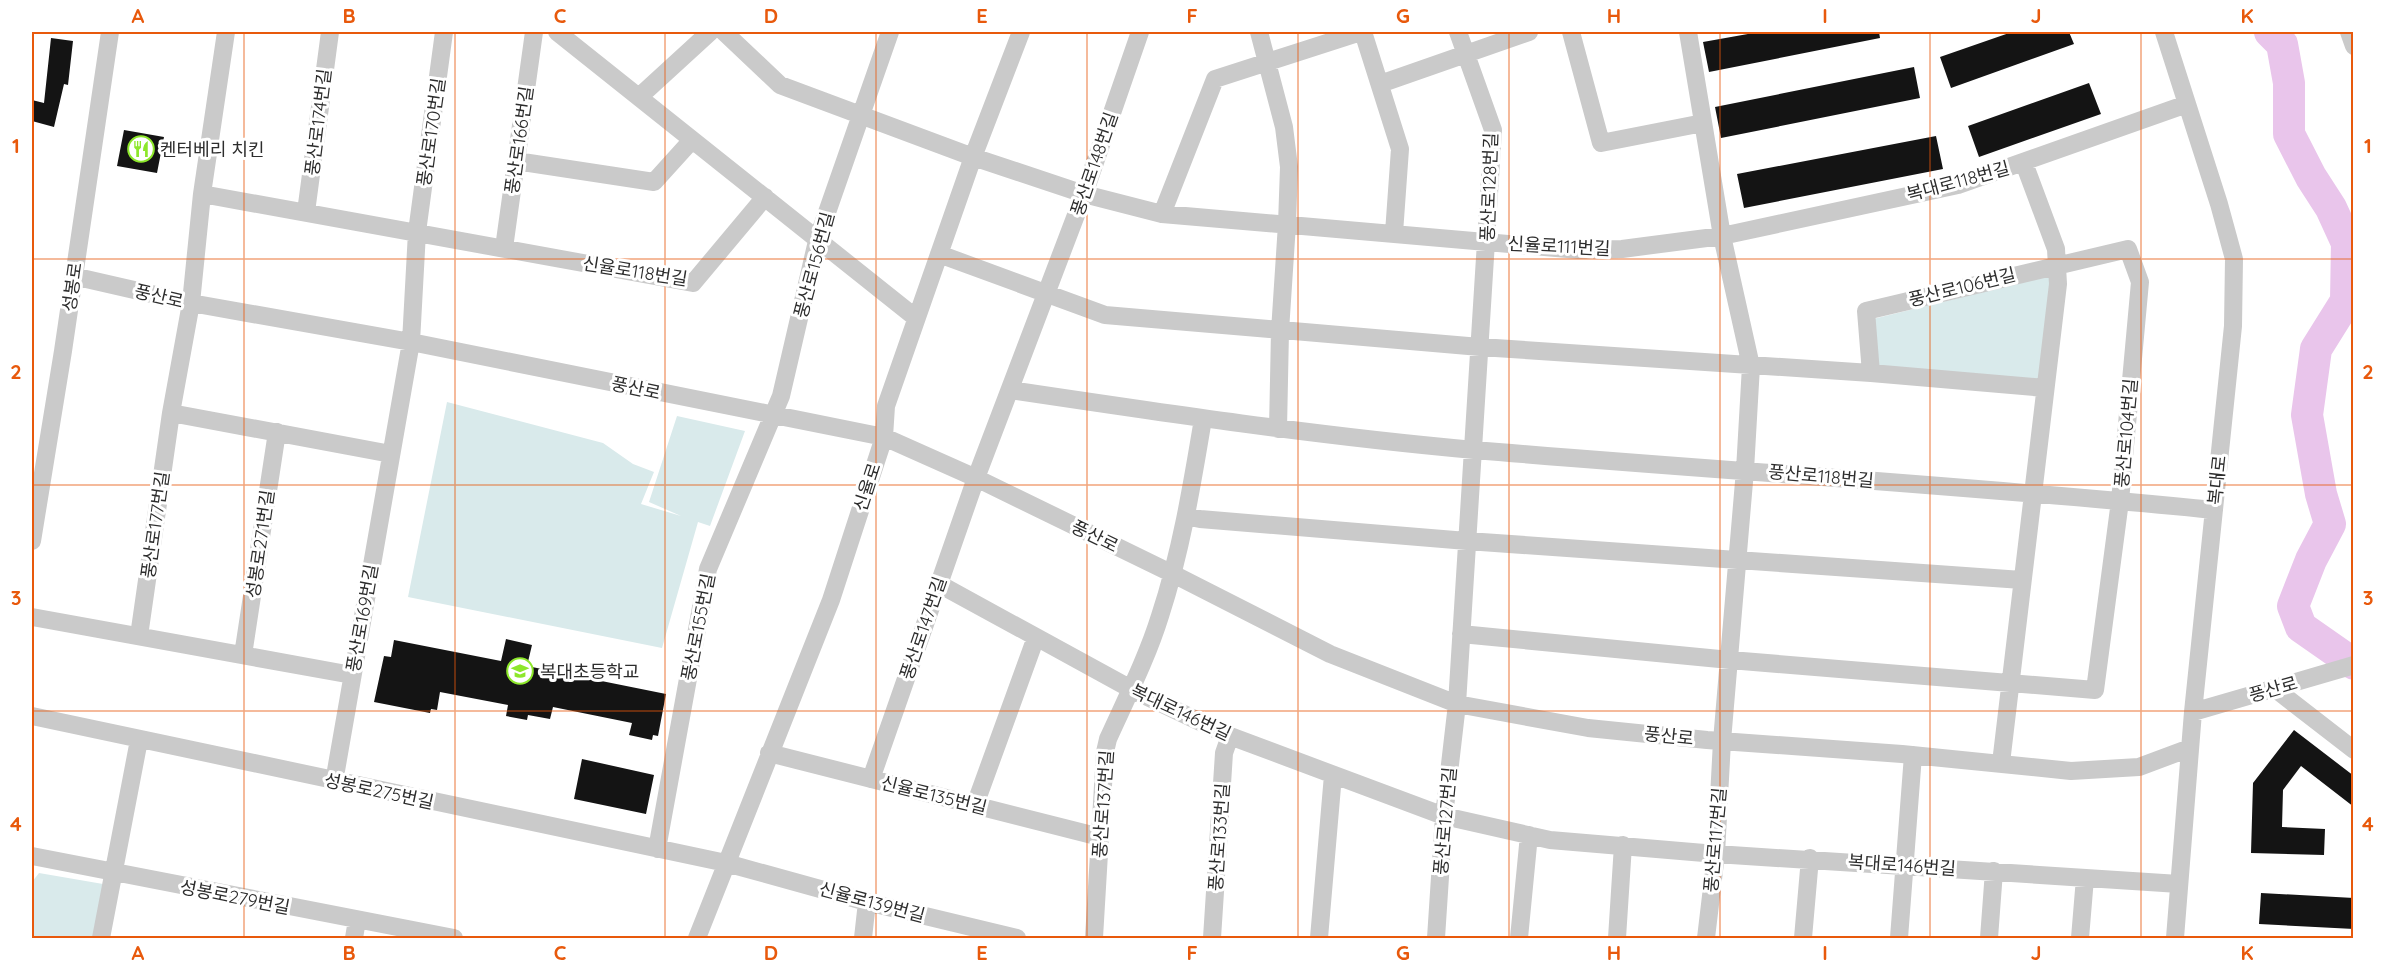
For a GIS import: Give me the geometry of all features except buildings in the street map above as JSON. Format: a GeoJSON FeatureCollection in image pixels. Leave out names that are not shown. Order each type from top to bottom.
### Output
{"type":"FeatureCollection","features":[{"type":"Feature","properties":{"kind":"street","name":"성봉로"},"geometry":{"type":"LineString","coordinates":[[32,541],[110,32]]}},
{"type":"Feature","properties":{"kind":"street","name":"풍산로177번길"},"geometry":{"type":"LineString","coordinates":[[139,636],[171,413],[191,303],[202,194],[226,32]]}},
{"type":"Feature","properties":{"kind":"street","name":"풍산로174번길"},"geometry":{"type":"LineString","coordinates":[[306,212],[330,32]]}},
{"type":"Feature","properties":{"kind":"street","name":"풍산로170번길"},"geometry":{"type":"LineString","coordinates":[[411,342],[417,232],[444,32]]}},
{"type":"Feature","properties":{"kind":"street","name":"풍산로166번길"},"geometry":{"type":"LineString","coordinates":[[504,248],[534,32]]}},
{"type":"Feature","properties":{"kind":"street"},"geometry":{"type":"LineString","coordinates":[[557,32],[916,318]]}},
{"type":"Feature","properties":{"kind":"street"},"geometry":{"type":"LineString","coordinates":[[639,97],[710,32]]}},
{"type":"Feature","properties":{"kind":"street"},"geometry":{"type":"LineString","coordinates":[[724,32],[780,85],[861,117]]}},
{"type":"Feature","properties":{"kind":"street","name":"풍산로156번길"},"geometry":{"type":"LineString","coordinates":[[774,416],[781,396],[817,241],[890,32]]}},
{"type":"Feature","properties":{"kind":"street","name":"신율로"},"geometry":{"type":"LineString","coordinates":[[697,939],[831,600],[884,437],[886,406],[973,157],[1021,32]]}},
{"type":"Feature","properties":{"kind":"street","name":"풍산로148번길"},"geometry":{"type":"LineString","coordinates":[[976,478],[1047,295],[1140,32]]}},
{"type":"Feature","properties":{"kind":"street"},"geometry":{"type":"LineString","coordinates":[[1259,32],[1269,62],[1284,127],[1288,167],[1278,429]]}},
{"type":"Feature","properties":{"kind":"street"},"geometry":{"type":"LineString","coordinates":[[1162,214],[1215,80],[1362,32],[1400,148],[1394,233]]}},
{"type":"Feature","properties":{"kind":"street","name":"풍산로128번길"},"geometry":{"type":"LineString","coordinates":[[1457,704],[1493,130],[1458,32]]}},
{"type":"Feature","properties":{"kind":"street"},"geometry":{"type":"LineString","coordinates":[[1380,84],[1529,32]]}},
{"type":"Feature","properties":{"kind":"street"},"geometry":{"type":"LineString","coordinates":[[1571,32],[1600,143],[1703,123]]}},
{"type":"Feature","properties":{"kind":"street","name":"풍산로118번길"},"geometry":{"type":"LineString","coordinates":[[1688,32],[1722,236],[1751,366],[1745,470],[1722,741]]}},
{"type":"Feature","properties":{"kind":"street","name":"복대로"},"geometry":{"type":"LineString","coordinates":[[2164,32],[2234,260],[2233,326],[2193,712],[2175,939]]}},
{"type":"Feature","properties":{"kind":"street"},"geometry":{"type":"LineString","coordinates":[[2349,32],[2354,46]]}},
{"type":"Feature","properties":{"kind":"street","name":"복대로118번길"},"geometry":{"type":"LineString","coordinates":[[1722,236],[1958,184],[2024,163],[2187,104]]}},
{"type":"Feature","properties":{"kind":"street","name":"신율로111번길"},"geometry":{"type":"LineString","coordinates":[[861,117],[1084,194],[1162,214],[1579,250],[1622,249],[1722,236]]}},
{"type":"Feature","properties":{"kind":"street"},"geometry":{"type":"LineString","coordinates":[[516,161],[654,182],[692,140]]}},
{"type":"Feature","properties":{"kind":"street"},"geometry":{"type":"LineString","coordinates":[[2001,764],[2058,264],[2056,249],[2024,163]]}},
{"type":"Feature","properties":{"kind":"street"},"geometry":{"type":"LineString","coordinates":[[202,194],[504,248]]}},
{"type":"Feature","properties":{"kind":"street","name":"신율로118번길"},"geometry":{"type":"LineString","coordinates":[[504,248],[693,283],[765,197]]}},
{"type":"Feature","properties":{"kind":"street","name":"풍산로104번길"},"geometry":{"type":"LineString","coordinates":[[2010,684],[2095,690],[2120,501],[2140,282],[2128,249],[2058,264]]}},
{"type":"Feature","properties":{"kind":"street"},"geometry":{"type":"LineString","coordinates":[[939,254],[1105,315],[1480,347],[1871,373],[2045,388]]}},
{"type":"Feature","properties":{"kind":"street","name":"풍산로106번길"},"geometry":{"type":"LineString","coordinates":[[1871,373],[1866,311],[2058,264]]}},
{"type":"Feature","properties":{"kind":"street","name":"풍산로"},"geometry":{"type":"LineString","coordinates":[[73,276],[191,303],[411,342],[884,437],[976,478],[1330,654],[1457,704],[1588,728],[1722,741],[1913,755],[2071,771],[2139,768],[2190,748]]}},
{"type":"Feature","properties":{"kind":"street","name":"풍산로169번길"},"geometry":{"type":"LineString","coordinates":[[334,782],[411,342]]}},
{"type":"Feature","properties":{"kind":"street"},"geometry":{"type":"LineString","coordinates":[[1010,390],[1249,426],[1473,450]]}},
{"type":"Feature","properties":{"kind":"street"},"geometry":{"type":"LineString","coordinates":[[171,413],[391,454]]}},
{"type":"Feature","properties":{"kind":"street","name":"풍산로155번길"},"geometry":{"type":"LineString","coordinates":[[657,849],[708,569],[774,416]]}},
{"type":"Feature","properties":{"kind":"street"},"geometry":{"type":"LineString","coordinates":[[1173,574],[1203,419]]}},
{"type":"Feature","properties":{"kind":"street","name":"성봉로271번길"},"geometry":{"type":"LineString","coordinates":[[243,655],[277,432]]}},
{"type":"Feature","properties":{"kind":"street","name":"풍산로118번길"},"geometry":{"type":"LineString","coordinates":[[1473,450],[2033,494]]}},
{"type":"Feature","properties":{"kind":"street","name":"풍산로147번길"},"geometry":{"type":"LineString","coordinates":[[871,779],[976,478]]}},
{"type":"Feature","properties":{"kind":"street"},"geometry":{"type":"LineString","coordinates":[[2033,494],[2214,510]]}},
{"type":"Feature","properties":{"kind":"street"},"geometry":{"type":"LineString","coordinates":[[1186,516],[1467,541],[2022,580]]}},
{"type":"Feature","properties":{"kind":"street","name":"풍산로137번길"},"geometry":{"type":"LineString","coordinates":[[1094,939],[1105,752],[1108,739],[1160,619],[1173,574]]}},
{"type":"Feature","properties":{"kind":"street","name":"복대로146번길"},"geometry":{"type":"LineString","coordinates":[[939,584],[1131,689],[1230,736],[1444,816],[1550,840],[1716,854],[1810,858],[2179,884]]}},
{"type":"Feature","properties":{"kind":"street"},"geometry":{"type":"LineString","coordinates":[[32,617],[352,675]]}},
{"type":"Feature","properties":{"kind":"street"},"geometry":{"type":"LineString","coordinates":[[1461,634],[2010,684]]}},
{"type":"Feature","properties":{"kind":"street"},"geometry":{"type":"LineString","coordinates":[[975,805],[1036,637]]}},
{"type":"Feature","properties":{"kind":"street","name":"풍산로"},"geometry":{"type":"LineString","coordinates":[[2193,712],[2354,665]]}},
{"type":"Feature","properties":{"kind":"street"},"geometry":{"type":"LineString","coordinates":[[2283,686],[2354,750]]}},
{"type":"Feature","properties":{"kind":"street","name":"풍산로127번길"},"geometry":{"type":"LineString","coordinates":[[1436,939],[1444,816],[1457,704]]}},
{"type":"Feature","properties":{"kind":"street","name":"성봉로275번길"},"geometry":{"type":"LineString","coordinates":[[32,716],[334,782],[726,863]]}},
{"type":"Feature","properties":{"kind":"street","name":"풍산로133번길"},"geometry":{"type":"LineString","coordinates":[[1212,939],[1224,753],[1230,736]]}},
{"type":"Feature","properties":{"kind":"street"},"geometry":{"type":"LineString","coordinates":[[101,939],[139,740]]}},
{"type":"Feature","properties":{"kind":"street","name":"풍산로117번길"},"geometry":{"type":"LineString","coordinates":[[1706,939],[1716,854],[1722,741]]}},
{"type":"Feature","properties":{"kind":"street","name":"신율로135번길"},"geometry":{"type":"LineString","coordinates":[[769,753],[1100,837]]}},
{"type":"Feature","properties":{"kind":"street"},"geometry":{"type":"LineString","coordinates":[[1899,939],[1913,755]]}},
{"type":"Feature","properties":{"kind":"street"},"geometry":{"type":"LineString","coordinates":[[1319,939],[1333,775]]}},
{"type":"Feature","properties":{"kind":"street"},"geometry":{"type":"LineString","coordinates":[[1519,939],[1529,835]]}},
{"type":"Feature","properties":{"kind":"street"},"geometry":{"type":"LineString","coordinates":[[1617,939],[1623,845]]}},
{"type":"Feature","properties":{"kind":"street"},"geometry":{"type":"LineString","coordinates":[[1803,939],[1810,858]]}},
{"type":"Feature","properties":{"kind":"street","name":"성봉로279번길"},"geometry":{"type":"LineString","coordinates":[[33,859],[454,939]]}},
{"type":"Feature","properties":{"kind":"street","name":"신율로139번길"},"geometry":{"type":"LineString","coordinates":[[726,863],[867,902],[1017,939]]}},
{"type":"Feature","properties":{"kind":"street"},"geometry":{"type":"LineString","coordinates":[[1989,939],[1994,871]]}},
{"type":"Feature","properties":{"kind":"street"},"geometry":{"type":"LineString","coordinates":[[2080,939],[2085,878]]}},
{"type":"Feature","properties":{"kind":"street"},"geometry":{"type":"LineString","coordinates":[[863,939],[867,902]]}},
{"type":"Feature","properties":{"kind":"street"},"geometry":{"type":"LineString","coordinates":[[354,939],[357,920]]}},
{"type":"Feature","properties":{"kind":"shaded area"},"geometry":{"type":"Polygon","coordinates":[[[2052,275],[2039,380],[1877,366],[1873,319],[2052,275]]]}},
{"type":"Feature","properties":{"kind":"shaded area"},"geometry":{"type":"Polygon","coordinates":[[[447,402],[603,443],[633,464],[654,472],[641,504],[681,516],[649,502],[677,416],[745,431],[710,526],[698,522],[662,648],[408,597],[447,402]]]}},
{"type":"Feature","properties":{"kind":"shaded area"},"geometry":{"type":"Polygon","coordinates":[[[39,873],[103,884],[93,938],[32,938],[32,882],[39,873]]]}},
{"type":"Feature","properties":{"kind":"waterway"},"geometry":{"type":"LineString","coordinates":[[2270,32],[2282,44],[2289,83],[2289,134],[2311,177],[2331,208],[2347,243],[2346,301],[2316,349],[2307,415],[2321,494],[2330,524],[2311,560],[2293,606],[2301,627],[2354,664]]}},
{"type":"Feature","properties":{"kind":"place","name":"켄터베리 치킨"},"geometry":{"type":"Point","coordinates":[141,149]}},
{"type":"Feature","properties":{"kind":"place","name":"복대초등학교"},"geometry":{"type":"Point","coordinates":[520,671]}}]}
